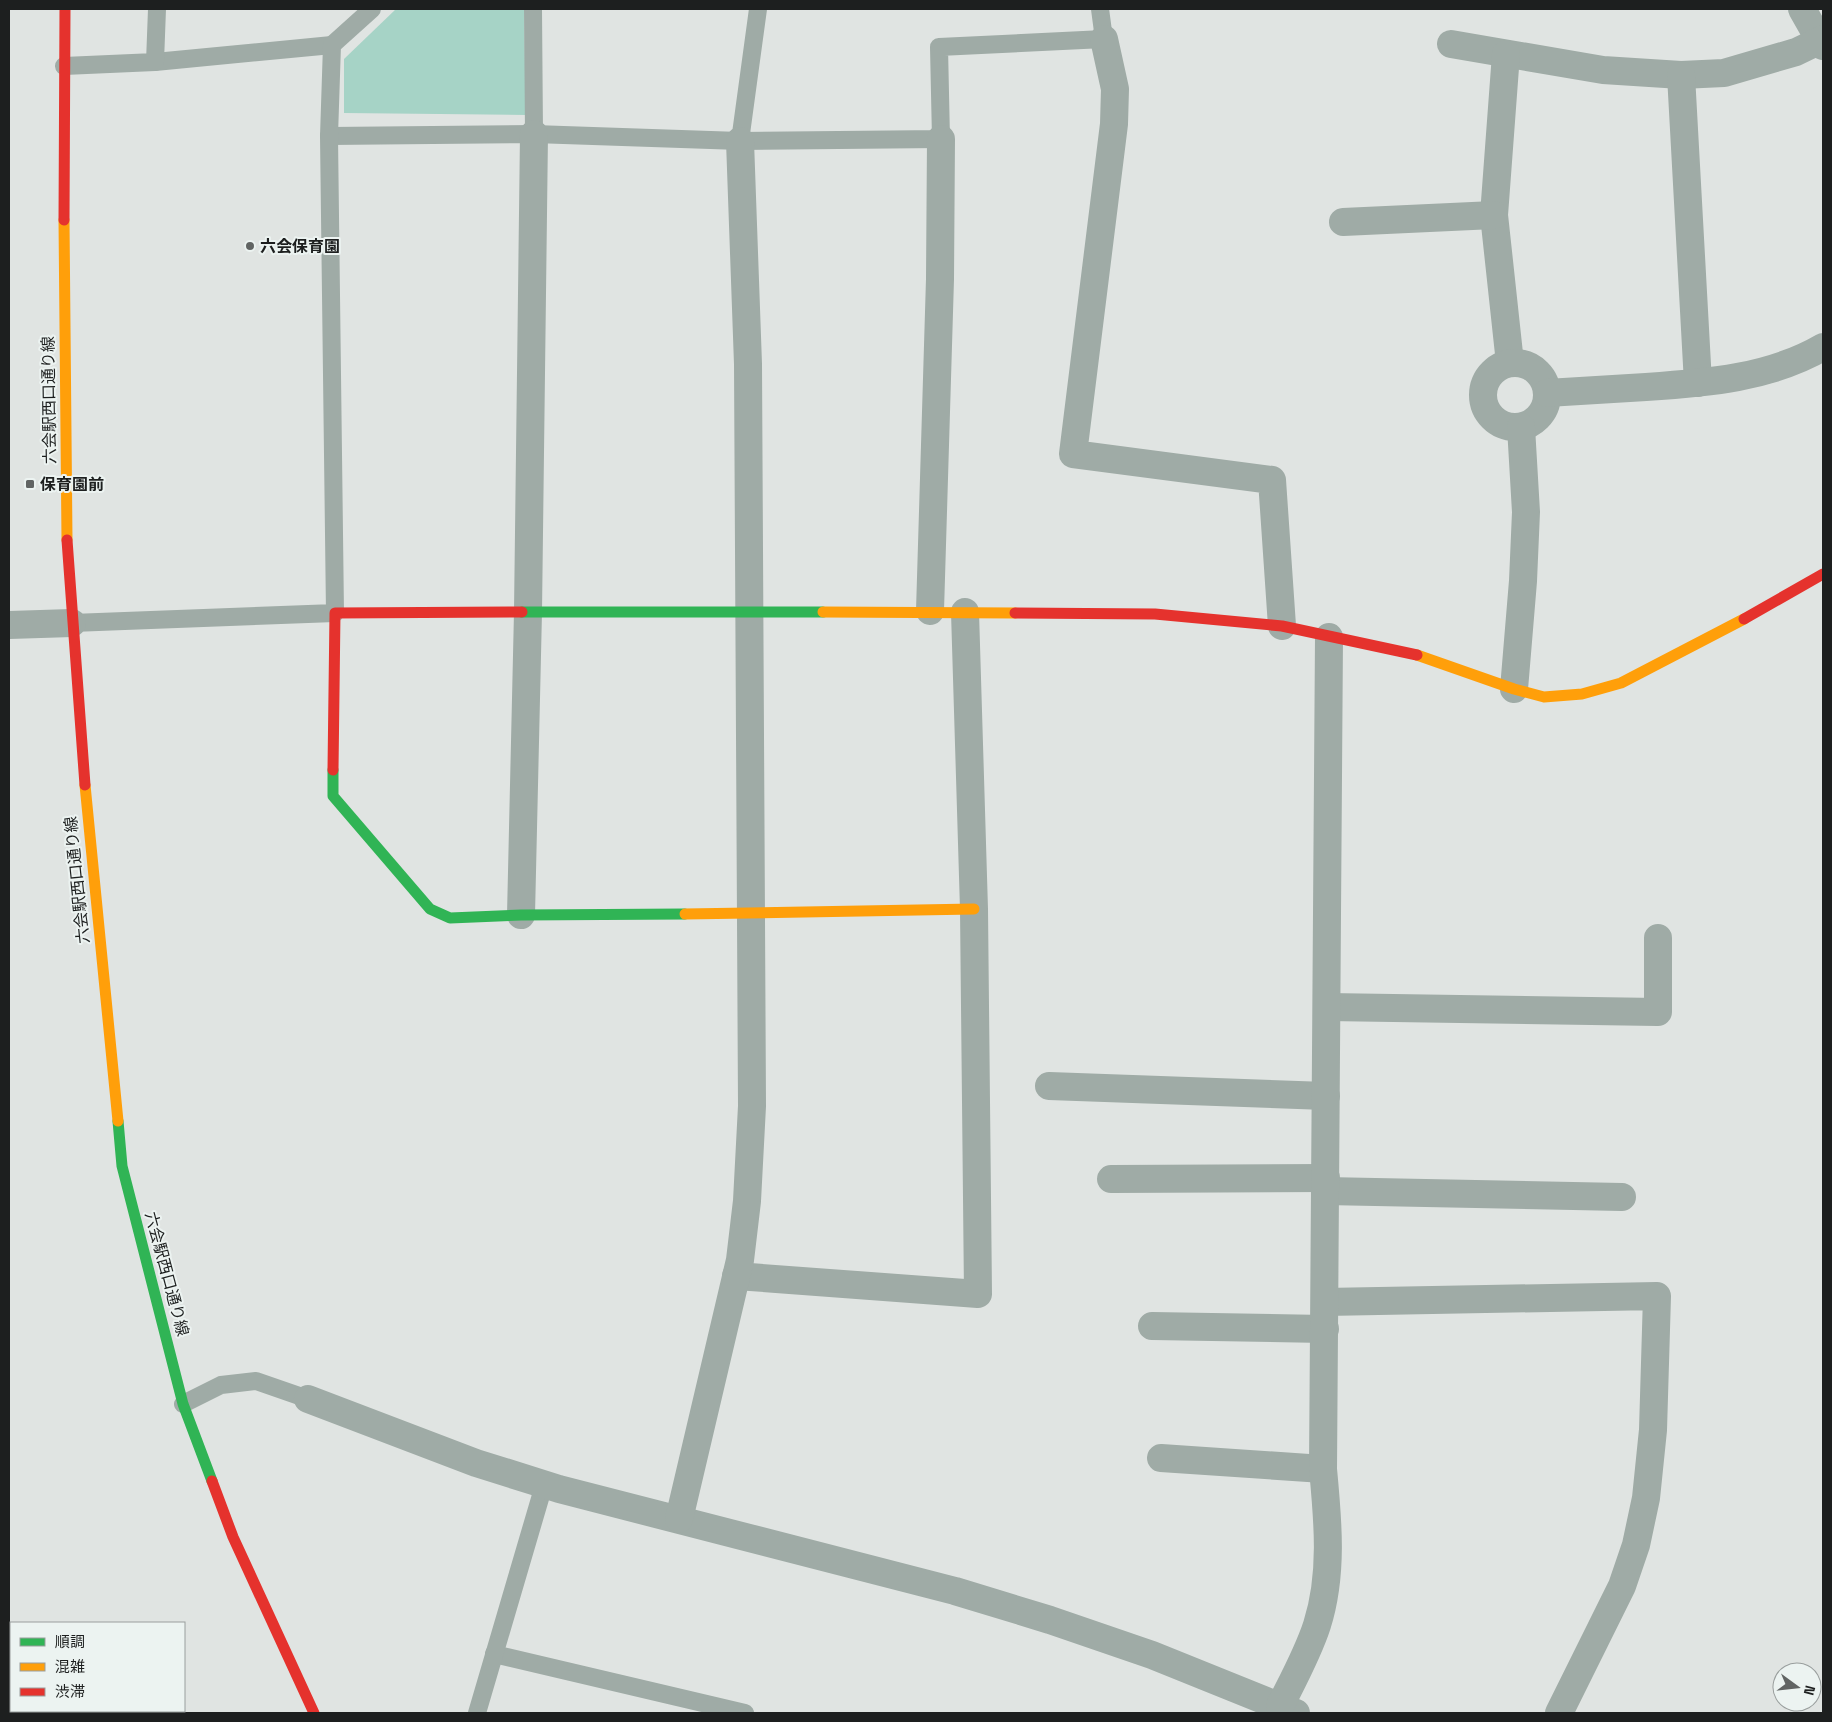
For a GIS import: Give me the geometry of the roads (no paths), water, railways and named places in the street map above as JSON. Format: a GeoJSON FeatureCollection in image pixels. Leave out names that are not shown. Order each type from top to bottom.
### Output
{"type":"FeatureCollection","features":[{"type":"Feature","properties":{"kind":"street","name":"六会駅西口通り線"},"geometry":{"type":"LineString","coordinates":[[65,9],[67,555],[88,828],[122,1166],[184,1404],[233,1537],[314,1713]]}},
{"type":"Feature","properties":{"kind":"street"},"geometry":{"type":"LineString","coordinates":[[1450,44],[1602,70],[1681,75],[1724,73],[1796,52],[1822,42],[1802,9]]}},
{"type":"Feature","properties":{"kind":"street"},"geometry":{"type":"LineString","coordinates":[[1104,39],[1115,89],[1114,124],[1073,454],[1272,480],[1282,626]]}},
{"type":"Feature","properties":{"kind":"street"},"geometry":{"type":"LineString","coordinates":[[1506,54],[1494,215],[1510,363]]}},
{"type":"Feature","properties":{"kind":"street"},"geometry":{"type":"LineString","coordinates":[[1681,75],[1698,383]]}},
{"type":"Feature","properties":{"kind":"street"},"geometry":{"type":"LineString","coordinates":[[522,915],[534,134]]}},
{"type":"Feature","properties":{"kind":"street"},"geometry":{"type":"LineString","coordinates":[[930,611],[940,279],[940,139]]}},
{"type":"Feature","properties":{"kind":"street"},"geometry":{"type":"LineString","coordinates":[[679,1519],[740,1260],[747,1201],[752,1106],[751,611],[748,364],[740,141]]}},
{"type":"Feature","properties":{"kind":"street"},"geometry":{"type":"LineString","coordinates":[[1343,222],[1494,215]]}},
{"type":"Feature","properties":{"kind":"street"},"geometry":{"type":"LineString","coordinates":[[1547,393],[1698,383],[1770,370],[1812,354],[1823,347]]}},
{"type":"Feature","properties":{"kind":"street"},"geometry":{"type":"LineString","coordinates":[[1510,363],[1530,367],[1539,374],[1544,382],[1547,393],[1543,411],[1530,424],[1521,427],[1511,427],[1493,419],[1486,411],[1483,401],[1486,381],[1492,373],[1510,363]]}},
{"type":"Feature","properties":{"kind":"street"},"geometry":{"type":"LineString","coordinates":[[1514,689],[1523,580],[1526,512],[1521,427]]}},
{"type":"Feature","properties":{"kind":"street"},"geometry":{"type":"LineString","coordinates":[[974,909],[752,914],[522,915],[450,918],[430,909],[333,796],[335,613],[930,611],[1155,614],[1282,626],[1422,656],[1514,689],[1544,697],[1582,694],[1621,683],[1765,608],[1823,574]]}},
{"type":"Feature","properties":{"kind":"street"},"geometry":{"type":"LineString","coordinates":[[736,1276],[978,1294],[974,909],[965,612]]}},
{"type":"Feature","properties":{"kind":"street"},"geometry":{"type":"LineString","coordinates":[[9,625],[72,623]]}},
{"type":"Feature","properties":{"kind":"street"},"geometry":{"type":"LineString","coordinates":[[308,1400],[476,1463],[544,1485],[679,1519],[747,1539],[955,1591],[1050,1620],[1152,1655],[1289,1710],[1303,1659],[1317,1625],[1326,1580],[1329,1528],[1323,1469],[1329,637]]}},
{"type":"Feature","properties":{"kind":"street"},"geometry":{"type":"LineString","coordinates":[[1326,1007],[1658,1012],[1658,938]]}},
{"type":"Feature","properties":{"kind":"street"},"geometry":{"type":"LineString","coordinates":[[1049,1086],[1326,1096]]}},
{"type":"Feature","properties":{"kind":"street"},"geometry":{"type":"LineString","coordinates":[[1111,1179],[1325,1185],[1622,1197]]}},
{"type":"Feature","properties":{"kind":"street"},"geometry":{"type":"LineString","coordinates":[[1152,1326],[1657,1296],[1652,1430],[1646,1498],[1636,1545],[1622,1586],[1559,1713]]}},
{"type":"Feature","properties":{"kind":"street"},"geometry":{"type":"LineString","coordinates":[[1161,1458],[1323,1469]]}},
{"type":"Feature","properties":{"kind":"lane"},"geometry":{"type":"LineString","coordinates":[[155,62],[157,9]]}},
{"type":"Feature","properties":{"kind":"lane"},"geometry":{"type":"LineString","coordinates":[[64,66],[155,62],[332,45],[372,9]]}},
{"type":"Feature","properties":{"kind":"lane"},"geometry":{"type":"LineString","coordinates":[[534,9],[534,134]]}},
{"type":"Feature","properties":{"kind":"lane"},"geometry":{"type":"LineString","coordinates":[[740,141],[758,9]]}},
{"type":"Feature","properties":{"kind":"lane"},"geometry":{"type":"LineString","coordinates":[[329,136],[534,134],[740,141],[940,139],[939,47],[1104,39],[1100,9]]}},
{"type":"Feature","properties":{"kind":"lane"},"geometry":{"type":"LineString","coordinates":[[72,623],[335,613],[329,136],[332,45]]}},
{"type":"Feature","properties":{"kind":"lane"},"geometry":{"type":"LineString","coordinates":[[184,1404],[221,1385],[256,1381],[308,1400]]}},
{"type":"Feature","properties":{"kind":"lane"},"geometry":{"type":"LineString","coordinates":[[477,1713],[544,1485]]}},
{"type":"Feature","properties":{"kind":"lane"},"geometry":{"type":"LineString","coordinates":[[494,1654],[745,1713]]}},
{"type":"Feature","properties":{"kind":"place","name":"六会保育園"},"geometry":{"type":"Point","coordinates":[250,246]}},
{"type":"Feature","properties":{"kind":"place","name":"保育園前"},"geometry":{"type":"Point","coordinates":[30,484]}}]}
